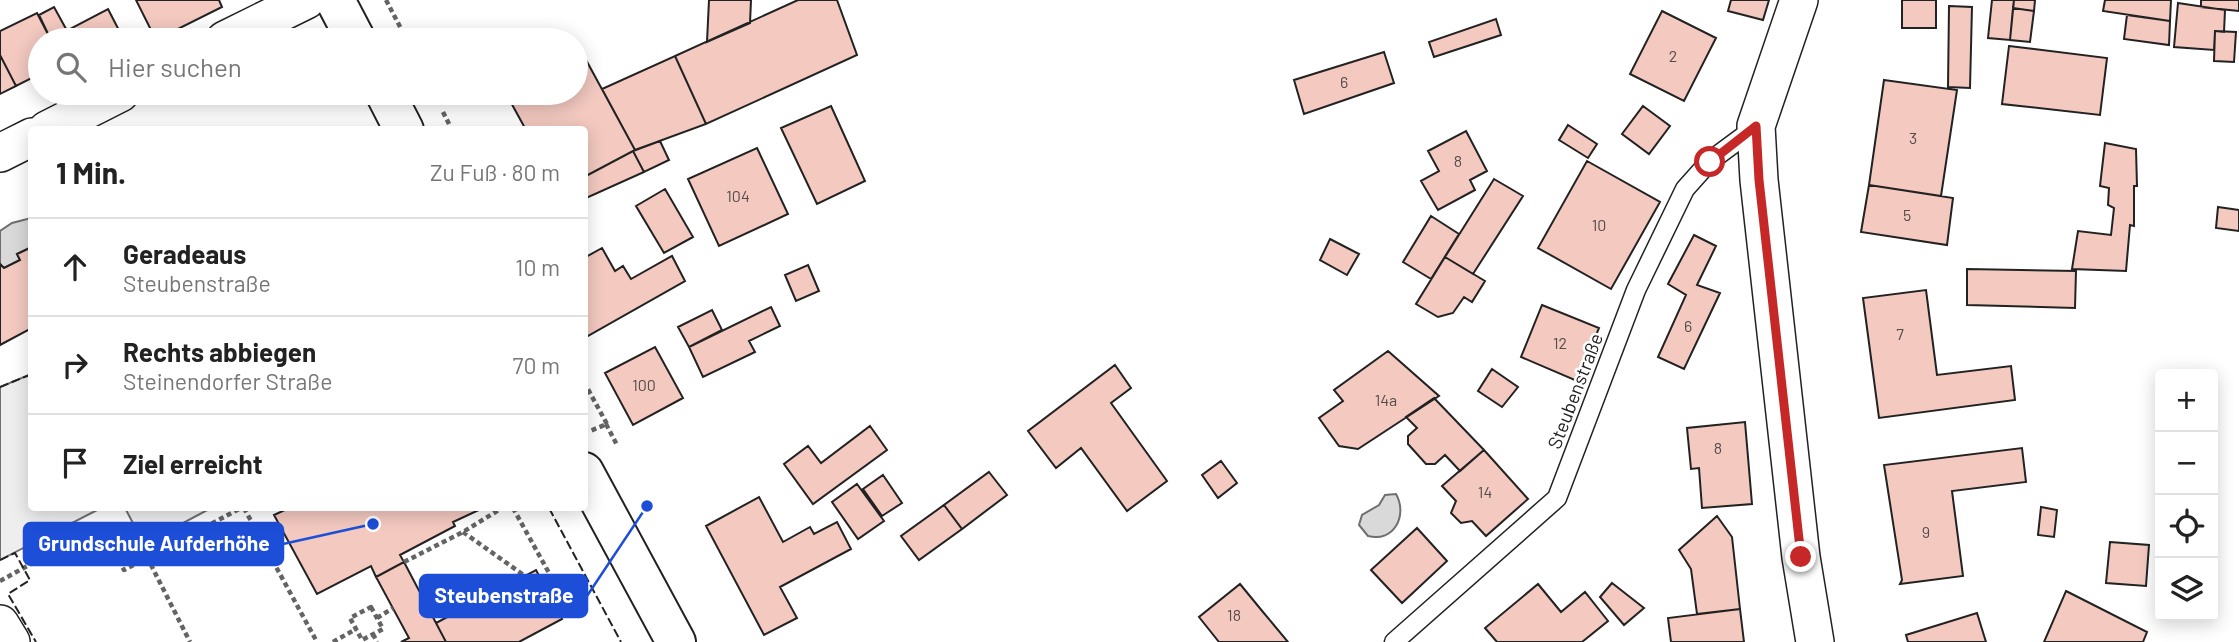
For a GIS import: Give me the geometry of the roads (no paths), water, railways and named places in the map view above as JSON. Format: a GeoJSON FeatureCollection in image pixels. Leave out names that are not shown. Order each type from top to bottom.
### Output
{"type":"FeatureCollection","features":[{"type":"Feature","properties":{"kind":"main road"},"geometry":{"type":"LineString","coordinates":[[335,0],[350,28]]}},
{"type":"Feature","properties":{"kind":"main road"},"geometry":{"type":"LineString","coordinates":[[391,105],[402,126]]}},
{"type":"Feature","properties":{"kind":"main road"},"geometry":{"type":"LineString","coordinates":[[588,479],[676,642]]}},
{"type":"Feature","properties":{"kind":"street"},"geometry":{"type":"LineString","coordinates":[[249,28],[306,0]]}},
{"type":"Feature","properties":{"kind":"street"},"geometry":{"type":"LineString","coordinates":[[1800,0],[1756,126],[1761,194],[1800,544],[1815,642]]}},
{"type":"Feature","properties":{"kind":"street"},"geometry":{"type":"LineString","coordinates":[[55,126],[96,105]]}},
{"type":"Feature","properties":{"kind":"street"},"geometry":{"type":"LineString","coordinates":[[0,153],[28,139]]}},
{"type":"Feature","properties":{"kind":"street"},"geometry":{"type":"LineString","coordinates":[[0,624],[11,642]]}},
{"type":"Feature","properties":{"kind":"lane","name":"Steubenstraße"},"geometry":{"type":"LineString","coordinates":[[1394,642],[1557,498],[1636,290],[1685,189],[1710,162],[1756,126]]}},
{"type":"Feature","properties":{"kind":"place","name":"Steubenstraße"},"geometry":{"type":"Point","coordinates":[647,506]}},
{"type":"Feature","properties":{"kind":"place","name":"Grundschule Aufderhöhe"},"geometry":{"type":"Point","coordinates":[373,524]}}]}
